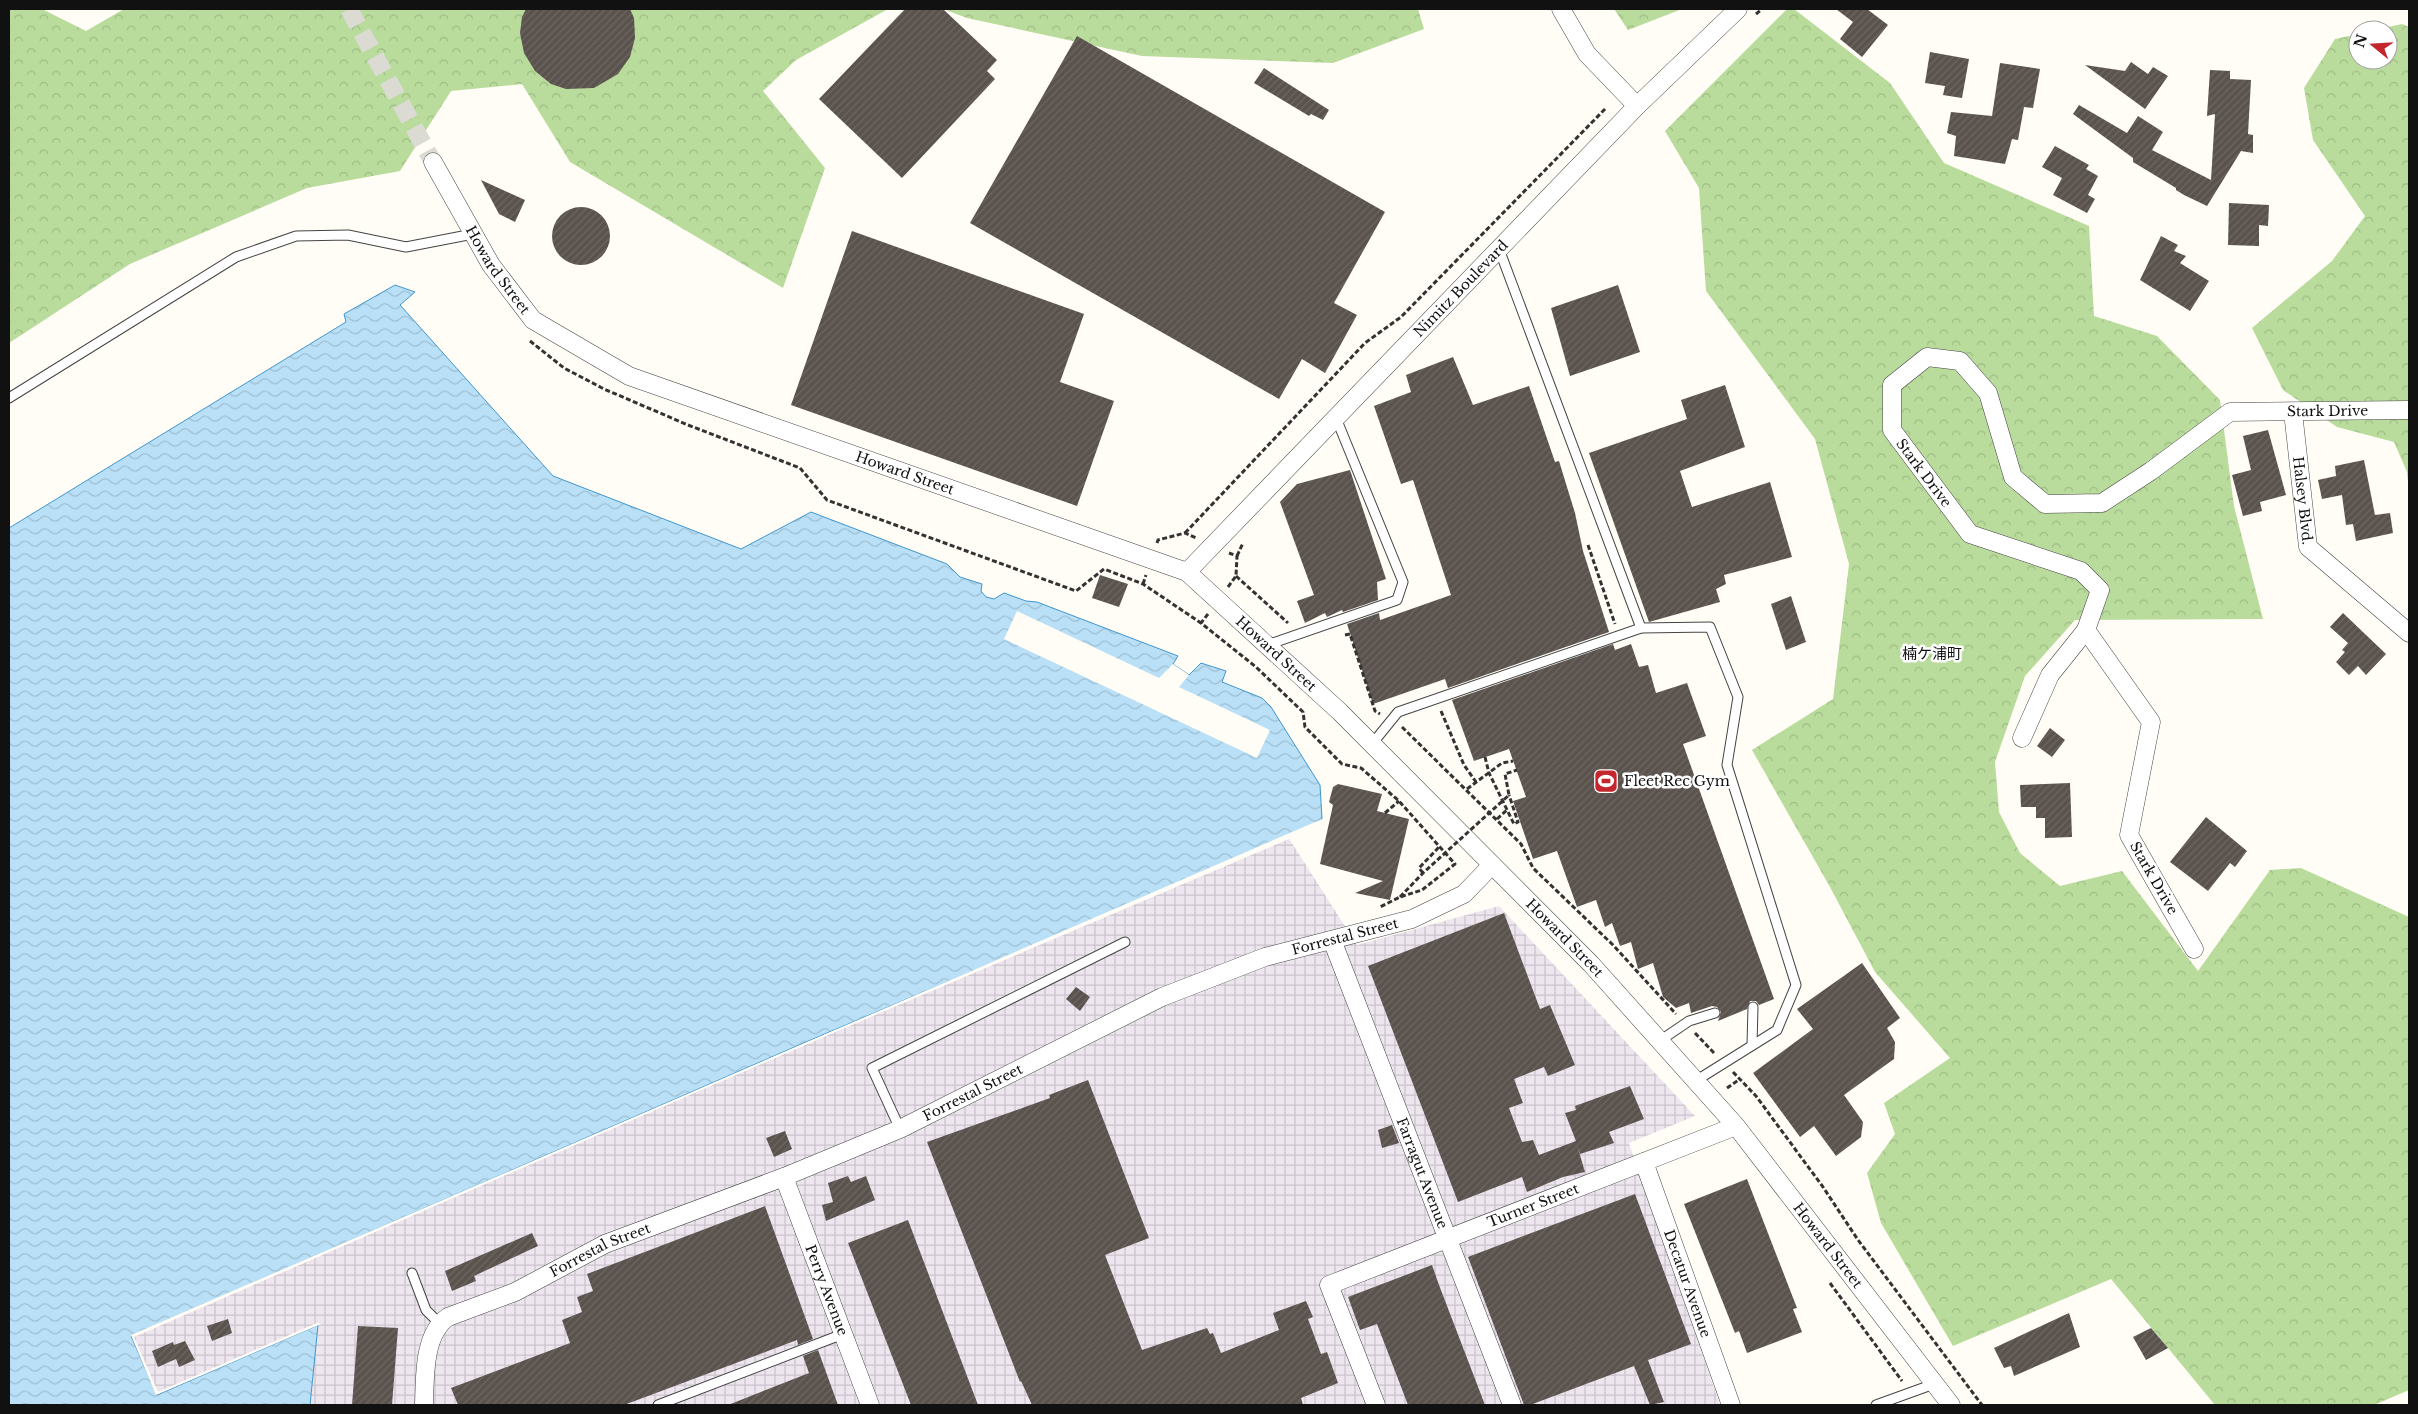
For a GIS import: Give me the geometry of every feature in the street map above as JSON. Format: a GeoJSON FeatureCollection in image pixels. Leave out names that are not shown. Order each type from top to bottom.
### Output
{"type":"FeatureCollection","features":[{"type":"Feature","properties":{"kind":"street"},"geometry":{"type":"LineString","coordinates":[[1561,9],[1586,54],[1637,106]]}},
{"type":"Feature","properties":{"kind":"street","name":"Nimitz Boulevard"},"geometry":{"type":"LineString","coordinates":[[1188,572],[1637,106],[1738,9]]}},
{"type":"Feature","properties":{"kind":"street","name":"Howard Street"},"geometry":{"type":"LineString","coordinates":[[433,162],[491,265],[533,320],[629,376],[1188,572],[1372,744],[1591,964],[1661,1040],[1736,1126],[1950,1405]]}},
{"type":"Feature","properties":{"kind":"street","name":"Stark Drive"},"geometry":{"type":"LineString","coordinates":[[2194,949],[2129,835],[2151,722],[2086,630],[2100,590],[2080,571],[1970,534],[1892,430],[1892,384],[1927,358],[1960,361],[1988,393],[2013,477],[2045,504],[2102,503],[2152,471],[2230,412],[2409,410]]}},
{"type":"Feature","properties":{"kind":"street","name":"Halsey Blvd."},"geometry":{"type":"LineString","coordinates":[[2293,412],[2308,547],[2409,633]]}},
{"type":"Feature","properties":{"kind":"street"},"geometry":{"type":"LineString","coordinates":[[2022,738],[2050,675],[2086,630]]}},
{"type":"Feature","properties":{"kind":"street","name":"Forrestal Street"},"geometry":{"type":"LineString","coordinates":[[444,1320],[515,1292],[605,1244],[784,1177],[900,1129],[1162,997],[1265,957],[1283,946],[1332,940],[1412,918],[1464,894],[1492,865]]}},
{"type":"Feature","properties":{"kind":"street","name":"Farragut Avenue"},"geometry":{"type":"LineString","coordinates":[[1332,940],[1512,1405]]}},
{"type":"Feature","properties":{"kind":"street","name":"Turner Street"},"geometry":{"type":"LineString","coordinates":[[1376,1405],[1329,1285],[1736,1126]]}},
{"type":"Feature","properties":{"kind":"street","name":"Decatur Avenue"},"geometry":{"type":"LineString","coordinates":[[1644,1162],[1731,1405]]}},
{"type":"Feature","properties":{"kind":"street","name":"Perry Avenue"},"geometry":{"type":"LineString","coordinates":[[784,1177],[870,1405]]}},
{"type":"Feature","properties":{"kind":"street"},"geometry":{"type":"LineString","coordinates":[[424,1405],[425,1360],[444,1320]]}},
{"type":"Feature","properties":{"kind":"lane"},"geometry":{"type":"LineString","coordinates":[[9,398],[236,258],[296,236],[348,235],[406,246],[473,234]]}},
{"type":"Feature","properties":{"kind":"lane"},"geometry":{"type":"LineString","coordinates":[[1499,249],[1641,628]]}},
{"type":"Feature","properties":{"kind":"lane"},"geometry":{"type":"LineString","coordinates":[[1267,645],[1397,600],[1403,582],[1336,418]]}},
{"type":"Feature","properties":{"kind":"lane"},"geometry":{"type":"LineString","coordinates":[[1372,744],[1398,712],[1641,628],[1710,626],[1738,697],[1727,765],[1796,985],[1777,1030],[1697,1080]]}},
{"type":"Feature","properties":{"kind":"lane"},"geometry":{"type":"LineString","coordinates":[[900,1129],[872,1068],[1125,942]]}},
{"type":"Feature","properties":{"kind":"lane"},"geometry":{"type":"LineString","coordinates":[[1752,1045],[1753,1007]]}},
{"type":"Feature","properties":{"kind":"lane"},"geometry":{"type":"LineString","coordinates":[[1661,1040],[1689,1021],[1715,1013]]}},
{"type":"Feature","properties":{"kind":"lane"},"geometry":{"type":"LineString","coordinates":[[412,1273],[426,1310],[444,1320]]}},
{"type":"Feature","properties":{"kind":"lane"},"geometry":{"type":"LineString","coordinates":[[658,1405],[843,1334]]}},
{"type":"Feature","properties":{"kind":"lane"},"geometry":{"type":"LineString","coordinates":[[1876,1405],[1934,1384]]}},
{"type":"Feature","properties":{"kind":"path"},"geometry":{"type":"LineString","coordinates":[[1185,533],[1365,343],[1401,317],[1606,108]]}},
{"type":"Feature","properties":{"kind":"path"},"geometry":{"type":"LineString","coordinates":[[1588,545],[1616,627]]}},
{"type":"Feature","properties":{"kind":"path"},"geometry":{"type":"LineString","coordinates":[[1224,592],[1236,576],[1292,626]]}},
{"type":"Feature","properties":{"kind":"path"},"geometry":{"type":"LineString","coordinates":[[1213,607],[1201,623],[1256,667],[1303,712],[1305,727],[1342,764],[1361,768],[1399,801],[1440,846],[1455,864],[1422,890],[1400,897],[1423,873],[1509,795]]}},
{"type":"Feature","properties":{"kind":"path"},"geometry":{"type":"LineString","coordinates":[[1350,634],[1375,711],[1384,716]]}},
{"type":"Feature","properties":{"kind":"path"},"geometry":{"type":"LineString","coordinates":[[1438,706],[1464,765],[1476,782]]}},
{"type":"Feature","properties":{"kind":"path"},"geometry":{"type":"LineString","coordinates":[[1375,711],[1385,708]]}},
{"type":"Feature","properties":{"kind":"path"},"geometry":{"type":"LineString","coordinates":[[1400,725],[1521,844],[1533,868],[1613,945],[1679,1017]]}},
{"type":"Feature","properties":{"kind":"path"},"geometry":{"type":"LineString","coordinates":[[1485,757],[1489,773],[1514,824],[1518,822],[1509,795],[1505,774],[1516,770]]}},
{"type":"Feature","properties":{"kind":"path"},"geometry":{"type":"LineString","coordinates":[[1467,789],[1502,763],[1513,761]]}},
{"type":"Feature","properties":{"kind":"path"},"geometry":{"type":"LineString","coordinates":[[1385,813],[1399,801]]}},
{"type":"Feature","properties":{"kind":"path"},"geometry":{"type":"LineString","coordinates":[[1497,819],[1508,809]]}},
{"type":"Feature","properties":{"kind":"path"},"geometry":{"type":"LineString","coordinates":[[1423,873],[1418,868],[1440,846]]}},
{"type":"Feature","properties":{"kind":"path"},"geometry":{"type":"LineString","coordinates":[[1692,1030],[1718,1056]]}},
{"type":"Feature","properties":{"kind":"path"},"geometry":{"type":"LineString","coordinates":[[1729,1069],[1756,1096],[1823,1187],[1864,1248],[1982,1405]]}},
{"type":"Feature","properties":{"kind":"shaded area"},"geometry":{"type":"Polygon","coordinates":[[[1288,837],[1357,945],[1499,906],[1695,1116],[1629,1143],[1720,1405],[310,1405],[318,1326],[156,1395],[131,1335],[1288,837]]]}},
{"type":"Feature","properties":{"kind":"green space"},"geometry":{"type":"Polygon","coordinates":[[[9,9],[42,9],[86,31],[124,9],[888,9],[796,60],[763,91],[825,168],[783,288],[570,162],[522,84],[451,91],[400,171],[307,188],[130,264],[9,343],[9,9]]]}},
{"type":"Feature","properties":{"kind":"green space"},"geometry":{"type":"Polygon","coordinates":[[[943,9],[1418,9],[1424,29],[1333,63],[1142,56],[967,18],[943,9]]]}},
{"type":"Feature","properties":{"kind":"green space"},"geometry":{"type":"Polygon","coordinates":[[[1614,9],[1682,9],[1628,30],[1614,9]]]}},
{"type":"Feature","properties":{"kind":"green space"},"geometry":{"type":"Polygon","coordinates":[[[1787,9],[1794,9],[1890,83],[1944,163],[2089,226],[2094,316],[2157,336],[2220,400],[2234,506],[2263,619],[2075,620],[2025,676],[1995,762],[1999,812],[2020,853],[2060,886],[2122,871],[2198,971],[2270,870],[2301,868],[2409,917],[2409,1390],[2374,1405],[2215,1405],[2111,1279],[1953,1346],[1881,1223],[1867,1173],[1895,1134],[1884,1103],[1950,1058],[1875,972],[1830,887],[1752,750],[1833,699],[1849,564],[1815,439],[1706,291],[1699,188],[1665,131],[1787,9]]]}},
{"type":"Feature","properties":{"kind":"green space"},"geometry":{"type":"Polygon","coordinates":[[[2402,24],[2409,27],[2409,490],[2407,472],[2394,442],[2337,427],[2283,390],[2252,328],[2332,261],[2365,216],[2313,140],[2304,88],[2335,39],[2348,36],[2348,70],[2398,70],[2398,25],[2402,24]]]}},
{"type":"Feature","properties":{"kind":"water"},"geometry":{"type":"Polygon","coordinates":[[[395,285],[415,292],[400,305],[553,476],[741,549],[811,512],[947,564],[960,577],[982,584],[981,591],[986,597],[994,599],[1004,593],[1026,601],[1037,602],[1178,656],[1173,664],[1189,675],[1201,663],[1226,671],[1222,682],[1262,698],[1271,707],[1320,785],[1322,819],[1288,837],[813,1039],[131,1336],[157,1395],[318,1325],[310,1405],[9,1405],[9,528],[346,322],[344,314],[395,285]]]}},
{"type":"Feature","properties":{"kind":"pier"},"geometry":{"type":"Polygon","coordinates":[[[1017,611],[1159,678],[1173,664],[1189,675],[1179,687],[1270,730],[1257,758],[1004,639],[1017,611]]]}},
{"type":"Feature","properties":{"kind":"pier"},"geometry":{"type":"Polygon","coordinates":[[[1322,819],[1321,822],[1289,839],[814,1041],[134,1337],[158,1392],[317,1323],[321,1324],[156,1395],[131,1335],[1322,819]]]}},
{"type":"Feature","properties":{"kind":"building"},"geometry":{"type":"Polygon","coordinates":[[[526,9],[630,9],[634,18],[635,38],[630,57],[618,74],[594,88],[566,89],[551,84],[535,71],[524,53],[520,33],[522,17],[526,9]]]}},
{"type":"Feature","properties":{"kind":"building"},"geometry":{"type":"Polygon","coordinates":[[[905,9],[943,9],[997,60],[987,71],[995,79],[902,178],[819,99],[905,9]]]}},
{"type":"Feature","properties":{"kind":"building"},"geometry":{"type":"Polygon","coordinates":[[[1836,9],[1867,9],[1888,25],[1862,57],[1840,39],[1853,22],[1836,9]]]}},
{"type":"Feature","properties":{"kind":"building"},"geometry":{"type":"Polygon","coordinates":[[[1077,36],[1385,212],[1334,303],[1357,315],[1325,373],[1302,359],[1279,399],[970,223],[1077,36]]]}},
{"type":"Feature","properties":{"kind":"building"},"geometry":{"type":"Polygon","coordinates":[[[1930,52],[1969,59],[1962,98],[1943,95],[1945,86],[1925,83],[1930,52]]]}},
{"type":"Feature","properties":{"kind":"building"},"geometry":{"type":"Polygon","coordinates":[[[2131,62],[2148,74],[2153,67],[2168,76],[2145,109],[2085,65],[2125,71],[2131,62]]]}},
{"type":"Feature","properties":{"kind":"building"},"geometry":{"type":"Polygon","coordinates":[[[2000,63],[2040,69],[2033,108],[2024,107],[2018,140],[2012,139],[2005,164],[1954,156],[1956,136],[1947,133],[1951,112],[1992,116],[2000,63]]]}},
{"type":"Feature","properties":{"kind":"building"},"geometry":{"type":"Polygon","coordinates":[[[1264,68],[1329,110],[1323,120],[1311,114],[1309,116],[1254,83],[1264,68]]]}},
{"type":"Feature","properties":{"kind":"building"},"geometry":{"type":"Polygon","coordinates":[[[2210,70],[2230,71],[2230,79],[2251,80],[2248,134],[2253,135],[2253,153],[2241,151],[2207,206],[2184,195],[2176,190],[2176,188],[2133,162],[2133,158],[2073,114],[2079,105],[2127,133],[2138,116],[2163,132],[2152,150],[2211,180],[2215,114],[2207,116],[2210,70]]]}},
{"type":"Feature","properties":{"kind":"building"},"geometry":{"type":"Polygon","coordinates":[[[2055,146],[2089,165],[2086,169],[2098,176],[2088,195],[2095,199],[2087,213],[2053,195],[2062,178],[2042,167],[2055,146]]]}},
{"type":"Feature","properties":{"kind":"building"},"geometry":{"type":"Polygon","coordinates":[[[481,180],[525,200],[515,222],[499,214],[481,180]]]}},
{"type":"Feature","properties":{"kind":"building"},"geometry":{"type":"Polygon","coordinates":[[[2229,203],[2269,205],[2268,226],[2259,225],[2259,246],[2228,245],[2229,203]]]}},
{"type":"Feature","properties":{"kind":"building"},"geometry":{"type":"Polygon","coordinates":[[[575,207],[587,207],[602,215],[610,230],[610,242],[602,257],[587,265],[575,265],[560,257],[552,242],[552,230],[560,215],[575,207]]]}},
{"type":"Feature","properties":{"kind":"building"},"geometry":{"type":"Polygon","coordinates":[[[852,231],[1084,314],[1060,382],[1114,401],[1077,506],[791,405],[852,231]]]}},
{"type":"Feature","properties":{"kind":"building"},"geometry":{"type":"Polygon","coordinates":[[[2161,236],[2178,245],[2174,251],[2186,256],[2180,263],[2209,281],[2190,311],[2140,280],[2161,236]]]}},
{"type":"Feature","properties":{"kind":"building"},"geometry":{"type":"Polygon","coordinates":[[[1618,285],[1640,352],[1570,376],[1551,308],[1618,285]]]}},
{"type":"Feature","properties":{"kind":"building"},"geometry":{"type":"Polygon","coordinates":[[[1453,357],[1473,405],[1529,386],[1555,462],[1559,461],[1575,513],[1583,551],[1609,632],[1448,688],[1445,679],[1373,704],[1347,624],[1379,613],[1380,620],[1451,595],[1413,480],[1401,484],[1374,406],[1411,392],[1406,375],[1453,357]]]}},
{"type":"Feature","properties":{"kind":"building"},"geometry":{"type":"Polygon","coordinates":[[[1725,385],[1745,447],[1680,471],[1692,507],[1770,482],[1792,557],[1724,575],[1726,584],[1716,589],[1720,602],[1649,622],[1589,453],[1687,419],[1681,400],[1725,385]]]}},
{"type":"Feature","properties":{"kind":"building"},"geometry":{"type":"Polygon","coordinates":[[[2268,430],[2286,495],[2260,502],[2262,511],[2243,516],[2232,475],[2251,470],[2243,436],[2268,430]]]}},
{"type":"Feature","properties":{"kind":"building"},"geometry":{"type":"Polygon","coordinates":[[[2364,460],[2375,515],[2390,513],[2393,533],[2356,541],[2353,524],[2346,525],[2342,495],[2322,499],[2318,480],[2336,476],[2335,466],[2364,460]]]}},
{"type":"Feature","properties":{"kind":"building"},"geometry":{"type":"Polygon","coordinates":[[[1350,470],[1386,579],[1377,582],[1378,600],[1343,612],[1342,610],[1327,617],[1325,613],[1305,623],[1297,601],[1314,595],[1280,502],[1297,484],[1350,470]]]}},
{"type":"Feature","properties":{"kind":"building"},"geometry":{"type":"Polygon","coordinates":[[[1100,575],[1128,584],[1119,607],[1092,598],[1100,575]]]}},
{"type":"Feature","properties":{"kind":"building"},"geometry":{"type":"Polygon","coordinates":[[[1791,596],[1806,642],[1786,650],[1771,604],[1791,596]]]}},
{"type":"Feature","properties":{"kind":"building"},"geometry":{"type":"Polygon","coordinates":[[[2343,613],[2386,654],[2366,675],[2358,666],[2349,675],[2336,662],[2345,652],[2342,650],[2348,643],[2330,627],[2343,613]]]}},
{"type":"Feature","properties":{"kind":"building"},"geometry":{"type":"Polygon","coordinates":[[[1613,644],[1615,650],[1631,644],[1639,667],[1648,665],[1656,693],[1687,683],[1706,736],[1683,744],[1774,999],[1759,1005],[1756,1001],[1750,1001],[1747,1009],[1718,1021],[1721,1012],[1717,1007],[1712,1006],[1691,1013],[1689,1003],[1676,1008],[1663,997],[1653,963],[1638,969],[1631,942],[1620,946],[1612,923],[1605,927],[1596,900],[1577,907],[1557,851],[1533,859],[1513,801],[1526,797],[1509,749],[1474,761],[1452,700],[1613,644]]]}},
{"type":"Feature","properties":{"kind":"building"},"geometry":{"type":"Polygon","coordinates":[[[2050,728],[2065,740],[2052,757],[2037,746],[2050,728]]]}},
{"type":"Feature","properties":{"kind":"building"},"geometry":{"type":"Polygon","coordinates":[[[2070,783],[2072,837],[2045,838],[2045,818],[2036,818],[2036,807],[2021,807],[2020,785],[2070,783]]]}},
{"type":"Feature","properties":{"kind":"building"},"geometry":{"type":"Polygon","coordinates":[[[1338,784],[1382,794],[1377,811],[1409,819],[1390,900],[1355,893],[1383,881],[1320,864],[1333,805],[1329,802],[1333,787],[1338,784]]]}},
{"type":"Feature","properties":{"kind":"building"},"geometry":{"type":"Polygon","coordinates":[[[2206,817],[2247,851],[2235,867],[2230,863],[2208,891],[2170,862],[2206,817]]]}},
{"type":"Feature","properties":{"kind":"building"},"geometry":{"type":"Polygon","coordinates":[[[1504,913],[1540,1009],[1550,1005],[1575,1065],[1548,1076],[1544,1067],[1514,1079],[1523,1103],[1509,1108],[1522,1142],[1533,1140],[1539,1155],[1576,1141],[1565,1113],[1576,1110],[1575,1106],[1630,1086],[1644,1119],[1609,1132],[1614,1143],[1580,1154],[1577,1145],[1585,1172],[1563,1177],[1527,1192],[1522,1177],[1458,1202],[1368,966],[1504,913]]]}},
{"type":"Feature","properties":{"kind":"building"},"geometry":{"type":"Polygon","coordinates":[[[1862,963],[1900,1018],[1887,1028],[1895,1042],[1894,1059],[1844,1095],[1863,1122],[1861,1137],[1836,1156],[1814,1126],[1800,1137],[1753,1073],[1813,1029],[1797,1009],[1862,963]]]}},
{"type":"Feature","properties":{"kind":"building"},"geometry":{"type":"Polygon","coordinates":[[[1076,987],[1090,997],[1080,1011],[1066,999],[1076,987]]]}},
{"type":"Feature","properties":{"kind":"building"},"geometry":{"type":"Polygon","coordinates":[[[1088,1080],[1149,1238],[1105,1255],[1142,1350],[1207,1328],[1210,1334],[1213,1333],[1221,1353],[1279,1330],[1273,1313],[1306,1301],[1313,1317],[1308,1319],[1321,1354],[1327,1352],[1338,1383],[1301,1398],[1303,1405],[1032,1405],[1020,1382],[927,1142],[1050,1098],[1049,1095],[1088,1080]]]}},
{"type":"Feature","properties":{"kind":"building"},"geometry":{"type":"Polygon","coordinates":[[[1392,1125],[1399,1143],[1382,1148],[1378,1130],[1392,1125]]]}},
{"type":"Feature","properties":{"kind":"building"},"geometry":{"type":"Polygon","coordinates":[[[785,1131],[792,1149],[774,1157],[766,1138],[785,1131]]]}},
{"type":"Feature","properties":{"kind":"building"},"geometry":{"type":"Polygon","coordinates":[[[848,1176],[851,1182],[866,1176],[875,1200],[826,1221],[822,1205],[833,1202],[828,1183],[848,1176]]]}},
{"type":"Feature","properties":{"kind":"building"},"geometry":{"type":"Polygon","coordinates":[[[1747,1179],[1797,1308],[1793,1309],[1802,1332],[1747,1353],[1739,1331],[1735,1333],[1684,1204],[1747,1179]]]}},
{"type":"Feature","properties":{"kind":"building"},"geometry":{"type":"Polygon","coordinates":[[[1635,1194],[1691,1344],[1648,1360],[1664,1402],[1650,1405],[1634,1366],[1530,1405],[1524,1405],[1468,1257],[1635,1194]]]}},
{"type":"Feature","properties":{"kind":"building"},"geometry":{"type":"Polygon","coordinates":[[[765,1206],[813,1339],[798,1345],[797,1340],[624,1405],[458,1405],[451,1388],[570,1343],[562,1320],[582,1312],[577,1297],[593,1291],[587,1274],[765,1206]]]}},
{"type":"Feature","properties":{"kind":"building"},"geometry":{"type":"Polygon","coordinates":[[[908,1220],[978,1405],[911,1405],[848,1243],[908,1220]]]}},
{"type":"Feature","properties":{"kind":"building"},"geometry":{"type":"Polygon","coordinates":[[[532,1233],[538,1246],[474,1276],[476,1281],[452,1291],[445,1271],[532,1233]]]}},
{"type":"Feature","properties":{"kind":"building"},"geometry":{"type":"Polygon","coordinates":[[[1432,1265],[1485,1405],[1408,1405],[1377,1324],[1360,1330],[1348,1297],[1432,1265]]]}},
{"type":"Feature","properties":{"kind":"building"},"geometry":{"type":"Polygon","coordinates":[[[2069,1313],[2080,1347],[2014,1376],[2011,1366],[2004,1368],[1994,1348],[2069,1313]]]}},
{"type":"Feature","properties":{"kind":"building"},"geometry":{"type":"Polygon","coordinates":[[[228,1319],[232,1333],[212,1341],[207,1326],[228,1319]]]}},
{"type":"Feature","properties":{"kind":"building"},"geometry":{"type":"Polygon","coordinates":[[[358,1326],[398,1328],[392,1405],[352,1405],[358,1326]]]}},
{"type":"Feature","properties":{"kind":"building"},"geometry":{"type":"Polygon","coordinates":[[[2151,1328],[2168,1348],[2146,1360],[2133,1337],[2151,1328]]]}},
{"type":"Feature","properties":{"kind":"building"},"geometry":{"type":"Polygon","coordinates":[[[185,1341],[195,1360],[179,1367],[176,1359],[158,1367],[152,1351],[173,1342],[174,1345],[185,1341]]]}},
{"type":"Feature","properties":{"kind":"building"},"geometry":{"type":"Polygon","coordinates":[[[818,1350],[838,1405],[728,1405],[809,1373],[803,1356],[818,1350]]]}},
{"type":"Feature","properties":{"kind":"tunnel"},"geometry":{"type":"LineString","coordinates":[[349,9],[433,162]]}},
{"type":"Feature","properties":{"kind":"place","name":"Fleet Rec Gym"},"geometry":{"type":"Point","coordinates":[1606,781]}},
{"type":"Feature","properties":{"kind":"district","name":"楠ケ浦町"},"geometry":{"type":"Point","coordinates":[1932,654]}}]}
